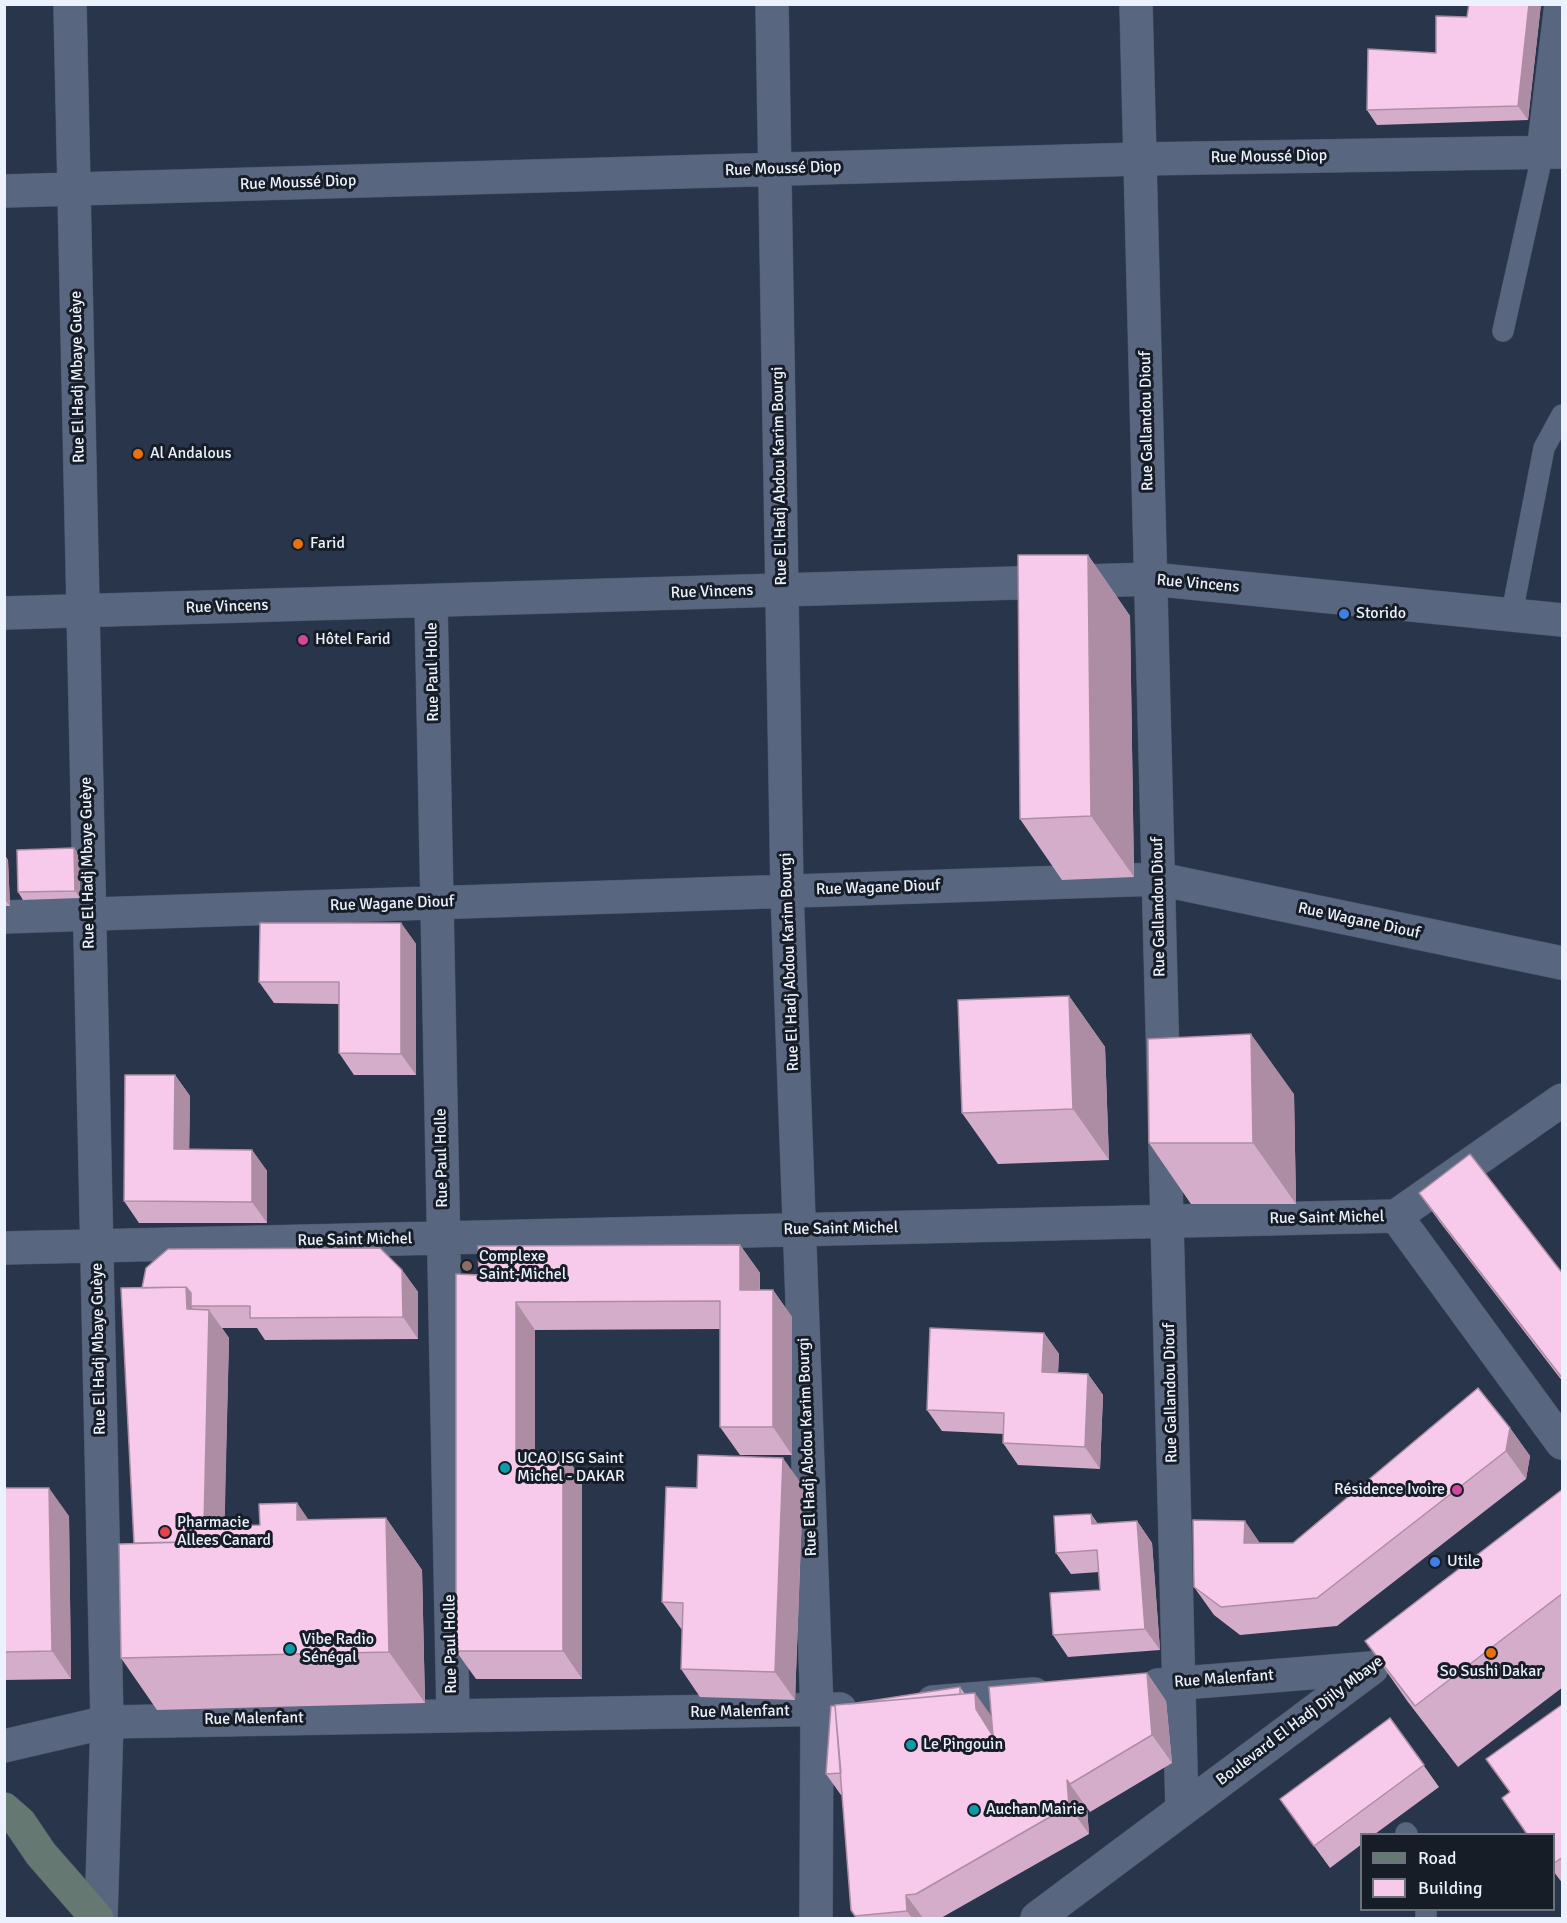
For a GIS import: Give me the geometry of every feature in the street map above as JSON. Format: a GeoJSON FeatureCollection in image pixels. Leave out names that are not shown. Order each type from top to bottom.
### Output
{"type":"FeatureCollection","features":[{"type":"Feature","properties":{"kind":"street","name":"Rue El Hadj Mbaye Guèye"},"geometry":{"type":"LineString","coordinates":[[70,4],[107,1722],[99,1918]]}},
{"type":"Feature","properties":{"kind":"street","name":"Rue El Hadj Abdou Karim Bourgi"},"geometry":{"type":"LineString","coordinates":[[772,4],[787,891],[817,1711],[816,1918]]}},
{"type":"Feature","properties":{"kind":"street","name":"Rue Gallandou Diouf"},"geometry":{"type":"LineString","coordinates":[[1136,4],[1182,1810]]}},
{"type":"Feature","properties":{"kind":"street"},"geometry":{"type":"LineString","coordinates":[[1553,152],[1561,4]]}},
{"type":"Feature","properties":{"kind":"street","name":"Rue Moussé Diop"},"geometry":{"type":"LineString","coordinates":[[4,191],[1140,159],[1553,152]]}},
{"type":"Feature","properties":{"kind":"street","name":"Rue Vincens"},"geometry":{"type":"LineString","coordinates":[[4,613],[1151,579],[1512,613],[1563,620]]}},
{"type":"Feature","properties":{"kind":"street","name":"Rue Paul Holle"},"geometry":{"type":"LineString","coordinates":[[431,601],[453,1715]]}},
{"type":"Feature","properties":{"kind":"street","name":"Rue Wagane Diouf"},"geometry":{"type":"LineString","coordinates":[[4,917],[1159,879],[1563,963]]}},
{"type":"Feature","properties":{"kind":"street"},"geometry":{"type":"LineString","coordinates":[[1396,1216],[1563,1100]]}},
{"type":"Feature","properties":{"kind":"street","name":"Rue Saint Michel"},"geometry":{"type":"LineString","coordinates":[[4,1248],[1396,1216],[1563,1443]]}},
{"type":"Feature","properties":{"kind":"street","name":"Boulevard El Hadj Djily Mbaye"},"geometry":{"type":"LineString","coordinates":[[1037,1918],[1400,1646]]}},
{"type":"Feature","properties":{"kind":"street","name":"Rue Malenfant"},"geometry":{"type":"LineString","coordinates":[[1132,1687],[1371,1668]]}},
{"type":"Feature","properties":{"kind":"street","name":"Rue Malenfant"},"geometry":{"type":"LineString","coordinates":[[4,1746],[107,1722],[817,1711],[1062,1692]]}},
{"type":"Feature","properties":{"kind":"street"},"geometry":{"type":"LineString","coordinates":[[4,1809],[20,1823],[41,1854],[99,1918]]}},
{"type":"Feature","properties":{"kind":"street"},"geometry":{"type":"LineString","coordinates":[[41,1854],[64,1918]]}},
{"type":"Feature","properties":{"kind":"lane"},"geometry":{"type":"LineString","coordinates":[[1503,331],[1553,152]]}},
{"type":"Feature","properties":{"kind":"lane"},"geometry":{"type":"LineString","coordinates":[[1512,613],[1544,448],[1563,415]]}},
{"type":"Feature","properties":{"kind":"building"},"geometry":{"type":"Polygon","coordinates":[[[1469,4],[1529,4],[1518,106],[1367,110],[1368,49],[1436,53],[1436,16],[1467,17],[1469,4]]]}},
{"type":"Feature","properties":{"kind":"building"},"geometry":{"type":"Polygon","coordinates":[[[1018,555],[1088,555],[1091,816],[1020,819],[1018,555]]]}},
{"type":"Feature","properties":{"kind":"building"},"geometry":{"type":"Polygon","coordinates":[[[74,848],[75,891],[18,892],[17,850],[74,848]]]}},
{"type":"Feature","properties":{"kind":"building"},"geometry":{"type":"Polygon","coordinates":[[[260,923],[401,923],[401,1054],[339,1053],[339,982],[259,982],[260,923]]]}},
{"type":"Feature","properties":{"kind":"building"},"geometry":{"type":"Polygon","coordinates":[[[1069,996],[1073,1109],[962,1113],[958,1000],[1069,996]]]}},
{"type":"Feature","properties":{"kind":"building"},"geometry":{"type":"Polygon","coordinates":[[[1251,1034],[1253,1143],[1149,1143],[1148,1039],[1251,1034]]]}},
{"type":"Feature","properties":{"kind":"building"},"geometry":{"type":"Polygon","coordinates":[[[125,1075],[175,1075],[174,1149],[252,1150],[252,1202],[124,1201],[125,1075]]]}},
{"type":"Feature","properties":{"kind":"building"},"geometry":{"type":"Polygon","coordinates":[[[1470,1154],[1563,1274],[1563,1379],[1419,1193],[1470,1154]]]}},
{"type":"Feature","properties":{"kind":"building","name":"UCAO ISG Saint Michel - DAKAR"},"geometry":{"type":"Polygon","coordinates":[[[740,1245],[740,1290],[773,1290],[773,1427],[720,1427],[720,1301],[516,1302],[516,1452],[563,1452],[563,1651],[456,1651],[456,1274],[479,1275],[478,1246],[740,1245]]]}},
{"type":"Feature","properties":{"kind":"building"},"geometry":{"type":"Polygon","coordinates":[[[380,1248],[402,1270],[403,1317],[250,1318],[250,1306],[191,1306],[191,1293],[186,1287],[142,1288],[146,1268],[168,1249],[380,1248]]]}},
{"type":"Feature","properties":{"kind":"building"},"geometry":{"type":"Polygon","coordinates":[[[186,1287],[187,1309],[209,1310],[204,1526],[186,1527],[187,1542],[134,1543],[121,1288],[186,1287]]]}},
{"type":"Feature","properties":{"kind":"building"},"geometry":{"type":"Polygon","coordinates":[[[930,1328],[1044,1333],[1042,1372],[1088,1374],[1085,1447],[1003,1443],[1004,1413],[927,1410],[930,1328]]]}},
{"type":"Feature","properties":{"kind":"building"},"geometry":{"type":"Polygon","coordinates":[[[1478,1388],[1510,1428],[1506,1451],[1317,1598],[1221,1607],[1194,1587],[1193,1520],[1245,1521],[1244,1543],[1293,1543],[1478,1388]]]}},
{"type":"Feature","properties":{"kind":"building"},"geometry":{"type":"Polygon","coordinates":[[[698,1455],[783,1458],[775,1672],[681,1669],[683,1603],[662,1602],[666,1487],[697,1488],[698,1455]]]}},
{"type":"Feature","properties":{"kind":"building"},"geometry":{"type":"Polygon","coordinates":[[[4,1488],[49,1488],[52,1651],[4,1652],[4,1488]]]}},
{"type":"Feature","properties":{"kind":"building"},"geometry":{"type":"Polygon","coordinates":[[[1563,1489],[1563,1593],[1415,1706],[1365,1641],[1563,1489]]]}},
{"type":"Feature","properties":{"kind":"building"},"geometry":{"type":"Polygon","coordinates":[[[297,1503],[297,1520],[386,1518],[389,1652],[121,1658],[119,1544],[187,1542],[186,1527],[260,1525],[259,1504],[297,1503]]]}},
{"type":"Feature","properties":{"kind":"building"},"geometry":{"type":"Polygon","coordinates":[[[1091,1514],[1092,1524],[1137,1521],[1145,1629],[1053,1635],[1050,1593],[1100,1590],[1097,1550],[1056,1553],[1054,1516],[1091,1514]]]}},
{"type":"Feature","properties":{"kind":"building","name":"Auchan Mairie"},"geometry":{"type":"Polygon","coordinates":[[[1147,1673],[1152,1735],[1070,1784],[1067,1780],[1069,1806],[916,1894],[906,1895],[907,1911],[855,1916],[851,1910],[835,1705],[975,1693],[976,1709],[993,1736],[989,1687],[1147,1673]]]}},
{"type":"Feature","properties":{"kind":"building"},"geometry":{"type":"Polygon","coordinates":[[[960,1687],[960,1694],[850,1704],[960,1687]]]}},
{"type":"Feature","properties":{"kind":"building"},"geometry":{"type":"Polygon","coordinates":[[[1563,1704],[1563,1857],[1555,1862],[1555,1833],[1526,1833],[1502,1798],[1510,1792],[1486,1759],[1563,1704]]]}},
{"type":"Feature","properties":{"kind":"building"},"geometry":{"type":"Polygon","coordinates":[[[831,1706],[835,1706],[841,1773],[826,1774],[831,1706]]]}},
{"type":"Feature","properties":{"kind":"building"},"geometry":{"type":"Polygon","coordinates":[[[1390,1718],[1424,1765],[1314,1846],[1280,1799],[1390,1718]]]}},
{"type":"Feature","properties":{"kind":"place","name":"Al Andalous"},"geometry":{"type":"Point","coordinates":[138,454]}},
{"type":"Feature","properties":{"kind":"place","name":"Farid"},"geometry":{"type":"Point","coordinates":[298,544]}},
{"type":"Feature","properties":{"kind":"place","name":"Storido"},"geometry":{"type":"Point","coordinates":[1344,614]}},
{"type":"Feature","properties":{"kind":"place","name":"Hôtel Farid"},"geometry":{"type":"Point","coordinates":[303,640]}},
{"type":"Feature","properties":{"kind":"place","name":"Complexe Saint-Michel"},"geometry":{"type":"Point","coordinates":[467,1266]}},
{"type":"Feature","properties":{"kind":"place","name":"UCAO ISG Saint Michel - DAKAR"},"geometry":{"type":"Point","coordinates":[505,1468]}},
{"type":"Feature","properties":{"kind":"place","name":"Résidence Ivoire"},"geometry":{"type":"Point","coordinates":[1457,1490]}},
{"type":"Feature","properties":{"kind":"place","name":"Pharmacie Allees Canard"},"geometry":{"type":"Point","coordinates":[165,1532]}},
{"type":"Feature","properties":{"kind":"place","name":"Utile"},"geometry":{"type":"Point","coordinates":[1435,1562]}},
{"type":"Feature","properties":{"kind":"place","name":"Vibe Radio Sénégal"},"geometry":{"type":"Point","coordinates":[290,1649]}},
{"type":"Feature","properties":{"kind":"place","name":"So Sushi Dakar"},"geometry":{"type":"Point","coordinates":[1491,1653]}},
{"type":"Feature","properties":{"kind":"place","name":"Le Pingouin"},"geometry":{"type":"Point","coordinates":[911,1745]}},
{"type":"Feature","properties":{"kind":"place","name":"Auchan Mairie"},"geometry":{"type":"Point","coordinates":[974,1810]}}]}
